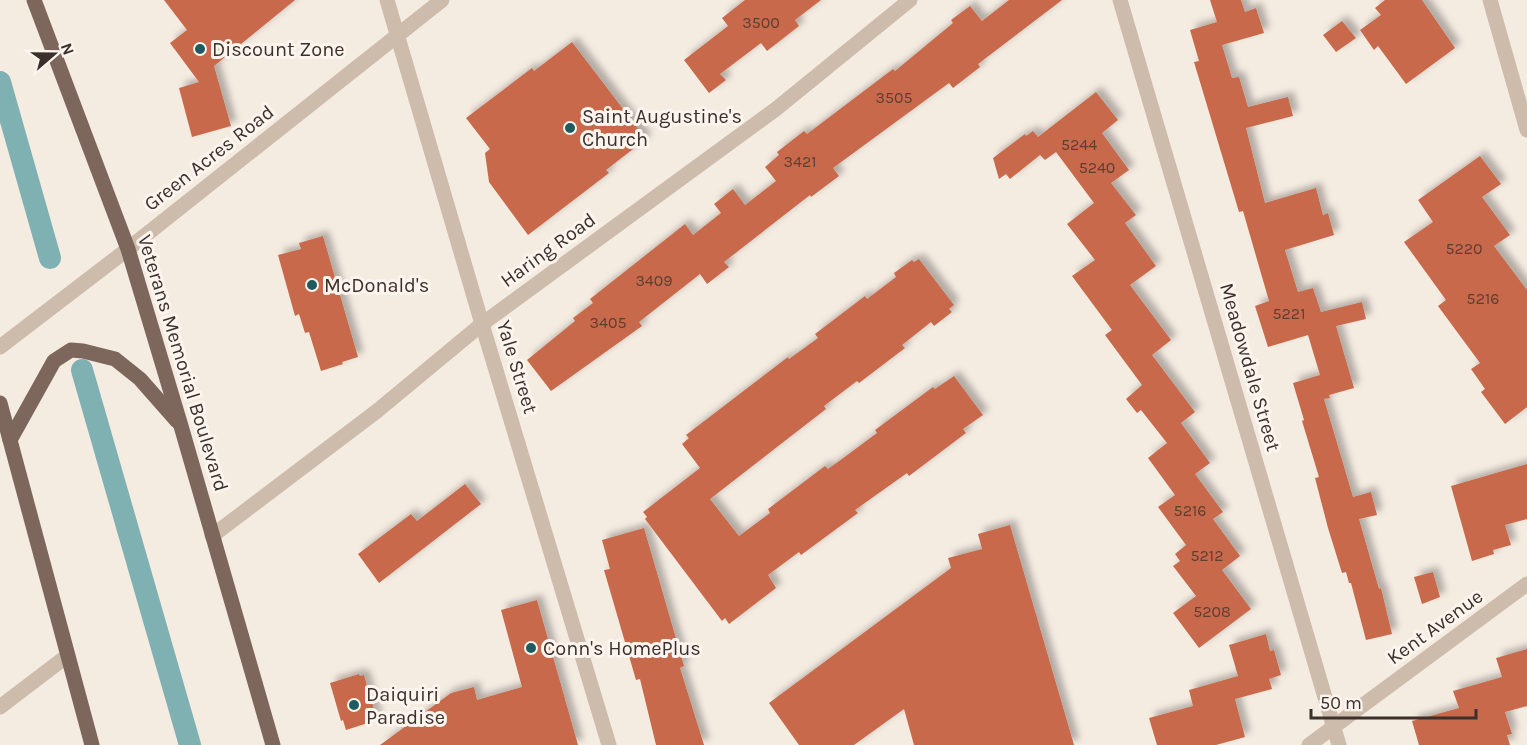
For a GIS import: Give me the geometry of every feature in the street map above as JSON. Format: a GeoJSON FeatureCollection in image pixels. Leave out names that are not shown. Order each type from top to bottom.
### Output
{"type":"FeatureCollection","features":[{"type":"Feature","properties":{"kind":"main road","name":"Veterans Memorial Boulevard"},"geometry":{"type":"LineString","coordinates":[[34,0],[128,249],[273,745]]}},
{"type":"Feature","properties":{"kind":"main road"},"geometry":{"type":"LineString","coordinates":[[10,440],[54,361],[71,350],[115,359],[140,379],[181,426]]}},
{"type":"Feature","properties":{"kind":"main road"},"geometry":{"type":"LineString","coordinates":[[0,403],[92,745]]}},
{"type":"Feature","properties":{"kind":"street","name":"Yale Street"},"geometry":{"type":"LineString","coordinates":[[387,0],[609,745]]}},
{"type":"Feature","properties":{"kind":"street","name":"Green Acres Road"},"geometry":{"type":"LineString","coordinates":[[0,347],[128,249],[442,0]]}},
{"type":"Feature","properties":{"kind":"street","name":"Haring Road"},"geometry":{"type":"LineString","coordinates":[[212,536],[377,411],[482,324],[776,109],[910,0]]}},
{"type":"Feature","properties":{"kind":"street","name":"Meadowdale Street"},"geometry":{"type":"LineString","coordinates":[[1120,0],[1339,745]]}},
{"type":"Feature","properties":{"kind":"street"},"geometry":{"type":"LineString","coordinates":[[1490,0],[1527,130]]}},
{"type":"Feature","properties":{"kind":"street","name":"Kent Avenue"},"geometry":{"type":"LineString","coordinates":[[1309,745],[1527,584]]}},
{"type":"Feature","properties":{"kind":"street"},"geometry":{"type":"LineString","coordinates":[[0,707],[67,656]]}},
{"type":"Feature","properties":{"kind":"building"},"geometry":{"type":"Polygon","coordinates":[[[164,0],[295,0],[214,66],[231,126],[192,137],[179,88],[199,82],[170,43],[187,30],[164,0]]]}},
{"type":"Feature","properties":{"kind":"building"},"geometry":{"type":"Polygon","coordinates":[[[745,0],[821,0],[795,20],[799,26],[767,51],[761,43],[720,74],[726,80],[709,93],[684,60],[728,26],[722,18],[745,0]]]}},
{"type":"Feature","properties":{"kind":"building"},"geometry":{"type":"Polygon","coordinates":[[[1009,0],[1062,0],[978,64],[980,67],[953,88],[949,83],[833,168],[839,176],[811,197],[810,195],[724,262],[729,267],[707,284],[700,274],[639,322],[642,326],[551,391],[527,360],[575,321],[573,318],[593,303],[590,299],[685,224],[693,235],[721,213],[714,204],[733,189],[745,205],[776,181],[765,167],[779,155],[777,152],[804,131],[807,134],[893,69],[895,71],[953,23],[951,20],[970,6],[982,21],[1009,0]]]}},
{"type":"Feature","properties":{"kind":"building"},"geometry":{"type":"Polygon","coordinates":[[[1210,0],[1241,0],[1245,12],[1256,8],[1264,33],[1222,45],[1232,78],[1239,77],[1248,107],[1288,97],[1293,116],[1246,128],[1265,203],[1316,188],[1323,215],[1328,213],[1334,235],[1285,250],[1298,292],[1313,288],[1321,312],[1362,302],[1366,319],[1336,326],[1354,388],[1329,395],[1330,398],[1324,399],[1353,497],[1371,492],[1377,515],[1359,519],[1379,589],[1381,588],[1392,634],[1366,640],[1351,583],[1349,583],[1346,572],[1342,573],[1328,528],[1315,478],[1319,477],[1293,383],[1320,375],[1308,335],[1268,347],[1255,306],[1269,301],[1243,211],[1239,212],[1194,62],[1199,61],[1190,30],[1217,22],[1210,0]]]}},
{"type":"Feature","properties":{"kind":"building"},"geometry":{"type":"Polygon","coordinates":[[[1385,0],[1422,0],[1455,48],[1406,84],[1378,46],[1374,50],[1360,30],[1381,15],[1375,8],[1385,0]]]}},
{"type":"Feature","properties":{"kind":"building"},"geometry":{"type":"Polygon","coordinates":[[[1342,21],[1356,38],[1336,52],[1323,35],[1342,21]]]}},
{"type":"Feature","properties":{"kind":"building"},"geometry":{"type":"Polygon","coordinates":[[[572,42],[646,139],[606,170],[609,173],[528,235],[489,182],[485,153],[490,149],[466,118],[532,68],[534,71],[572,42]]]}},
{"type":"Feature","properties":{"kind":"building"},"geometry":{"type":"Polygon","coordinates":[[[1096,92],[1118,120],[1102,133],[1129,170],[1111,183],[1136,215],[1125,223],[1156,266],[1130,285],[1171,340],[1152,355],[1195,412],[1181,423],[1210,463],[1195,474],[1223,512],[1213,519],[1240,556],[1222,570],[1251,609],[1199,648],[1173,613],[1196,596],[1173,566],[1180,561],[1175,554],[1186,545],[1158,507],[1175,495],[1148,458],[1167,443],[1141,410],[1137,413],[1126,399],[1142,385],[1105,335],[1112,330],[1072,276],[1095,260],[1067,224],[1094,203],[1056,152],[1045,160],[1040,155],[1010,179],[1006,174],[999,179],[993,158],[1025,134],[1026,136],[1033,131],[1038,137],[1096,92]]]}},
{"type":"Feature","properties":{"kind":"building"},"geometry":{"type":"Polygon","coordinates":[[[1480,156],[1501,184],[1482,197],[1510,235],[1494,246],[1527,290],[1527,407],[1505,424],[1481,392],[1485,389],[1471,369],[1480,363],[1438,306],[1446,300],[1404,242],[1433,222],[1418,200],[1480,156]]]}},
{"type":"Feature","properties":{"kind":"building","name":"McDonald's"},"geometry":{"type":"Polygon","coordinates":[[[323,236],[358,357],[321,371],[309,332],[305,333],[299,314],[295,316],[278,255],[301,249],[299,243],[323,236]]]}},
{"type":"Feature","properties":{"kind":"building"},"geometry":{"type":"Polygon","coordinates":[[[919,259],[954,305],[949,309],[952,312],[934,326],[931,322],[902,345],[905,348],[824,406],[826,409],[710,499],[739,536],[770,513],[768,509],[825,466],[828,469],[877,433],[875,430],[933,387],[935,389],[954,376],[983,415],[963,429],[966,433],[909,476],[907,473],[855,510],[858,513],[801,555],[799,552],[768,575],[776,588],[729,624],[725,618],[722,621],[645,519],[647,517],[643,512],[700,468],[682,444],[689,438],[686,435],[788,357],[789,359],[818,338],[815,334],[865,296],[867,299],[896,277],[894,273],[912,260],[914,262],[919,259]]]}},
{"type":"Feature","properties":{"kind":"building"},"geometry":{"type":"Polygon","coordinates":[[[1527,464],[1527,519],[1505,525],[1511,545],[1493,550],[1494,554],[1472,561],[1451,486],[1527,464]]]}},
{"type":"Feature","properties":{"kind":"building"},"geometry":{"type":"Polygon","coordinates":[[[465,484],[481,504],[379,583],[358,554],[411,514],[417,521],[465,484]]]}},
{"type":"Feature","properties":{"kind":"building"},"geometry":{"type":"Polygon","coordinates":[[[1010,525],[1074,745],[914,745],[904,709],[854,745],[799,745],[769,703],[951,568],[948,558],[982,549],[978,534],[1010,525]]]}},
{"type":"Feature","properties":{"kind":"building"},"geometry":{"type":"Polygon","coordinates":[[[644,528],[684,666],[680,668],[704,745],[656,745],[640,679],[636,680],[604,570],[610,569],[602,540],[644,528]]]}},
{"type":"Feature","properties":{"kind":"building"},"geometry":{"type":"Polygon","coordinates":[[[1433,572],[1440,597],[1422,604],[1414,577],[1433,572]]]}},
{"type":"Feature","properties":{"kind":"building","name":"Conn's HomePlus"},"geometry":{"type":"Polygon","coordinates":[[[537,600],[578,745],[380,745],[451,693],[474,687],[477,700],[522,687],[501,610],[537,600]]]}},
{"type":"Feature","properties":{"kind":"building"},"geometry":{"type":"Polygon","coordinates":[[[1266,634],[1270,651],[1274,650],[1281,675],[1269,679],[1272,689],[1235,699],[1245,737],[1216,745],[1157,745],[1149,718],[1193,706],[1189,690],[1238,676],[1229,645],[1266,634]]]}},
{"type":"Feature","properties":{"kind":"building"},"geometry":{"type":"Polygon","coordinates":[[[1527,649],[1527,706],[1505,712],[1512,734],[1507,735],[1510,745],[1419,745],[1412,721],[1459,708],[1453,691],[1502,677],[1496,658],[1527,649]]]}},
{"type":"Feature","properties":{"kind":"building","name":"Daiquiri Paradise"},"geometry":{"type":"Polygon","coordinates":[[[359,674],[364,675],[377,720],[346,730],[343,720],[341,721],[330,683],[359,674]]]}},
{"type":"Feature","properties":{"kind":"waterway"},"geometry":{"type":"LineString","coordinates":[[0,82],[50,258]]}},
{"type":"Feature","properties":{"kind":"waterway"},"geometry":{"type":"LineString","coordinates":[[82,370],[190,745]]}},
{"type":"Feature","properties":{"kind":"place","name":"Discount Zone"},"geometry":{"type":"Point","coordinates":[200,49]}},
{"type":"Feature","properties":{"kind":"place","name":"Saint Augustine's Church"},"geometry":{"type":"Point","coordinates":[570,128]}},
{"type":"Feature","properties":{"kind":"place","name":"McDonald's"},"geometry":{"type":"Point","coordinates":[312,285]}},
{"type":"Feature","properties":{"kind":"place","name":"Conn's HomePlus"},"geometry":{"type":"Point","coordinates":[531,648]}},
{"type":"Feature","properties":{"kind":"place","name":"Daiquiri Paradise"},"geometry":{"type":"Point","coordinates":[354,705]}}]}
